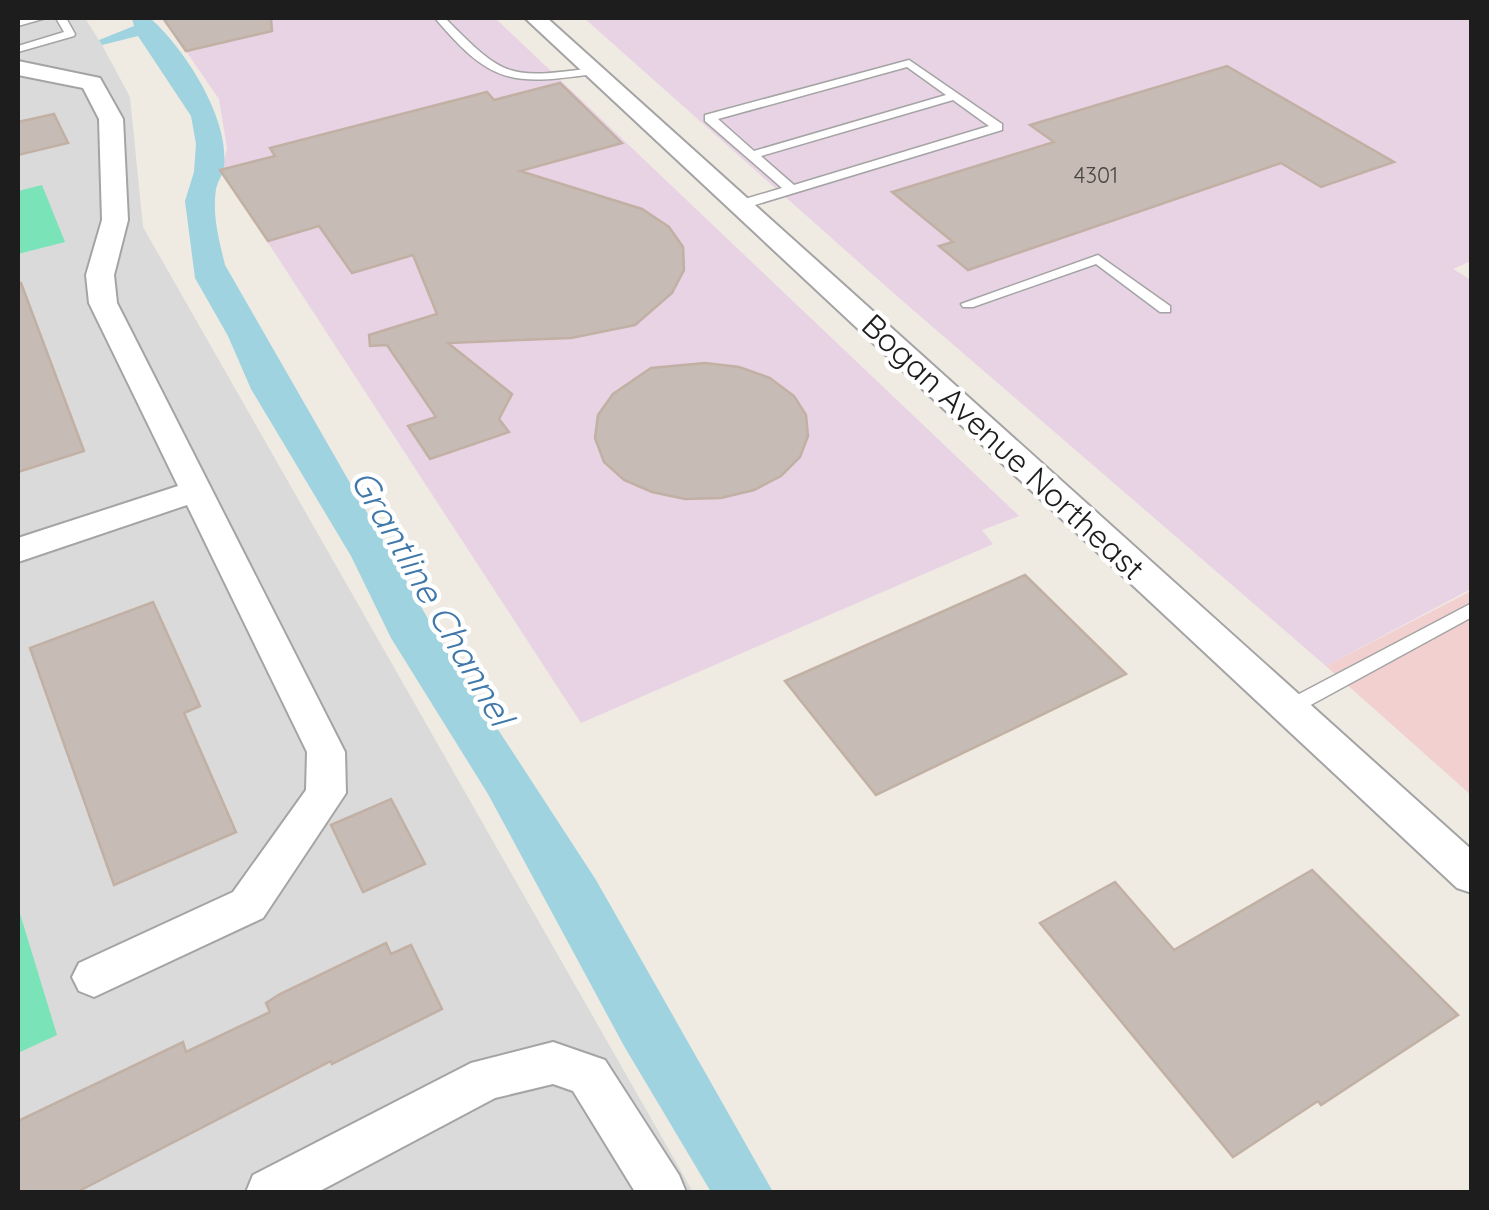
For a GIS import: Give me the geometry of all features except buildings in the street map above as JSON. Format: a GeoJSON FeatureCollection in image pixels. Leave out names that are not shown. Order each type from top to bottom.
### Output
{"type":"FeatureCollection","features":[{"type":"Feature","properties":{"kind":"street","name":"Bogan Avenue Northeast"},"geometry":{"type":"LineString","coordinates":[[536,18],[1472,876]]}},
{"type":"Feature","properties":{"kind":"street"},"geometry":{"type":"LineString","coordinates":[[18,66],[92,83],[111,119],[115,220],[100,275],[103,303],[326,752],[326,793],[248,905],[94,977]]}},
{"type":"Feature","properties":{"kind":"street"},"geometry":{"type":"LineString","coordinates":[[18,550],[196,491]]}},
{"type":"Feature","properties":{"kind":"street"},"geometry":{"type":"LineString","coordinates":[[270,1192],[487,1078],[553,1063],[589,1075],[662,1192]]}},
{"type":"Feature","properties":{"kind":"lane"},"geometry":{"type":"LineString","coordinates":[[18,23],[42,18]]}},
{"type":"Feature","properties":{"kind":"lane"},"geometry":{"type":"LineString","coordinates":[[18,66],[70,34],[61,18]]}},
{"type":"Feature","properties":{"kind":"lane"},"geometry":{"type":"LineString","coordinates":[[440,18],[484,64],[510,78],[593,71]]}},
{"type":"Feature","properties":{"kind":"lane"},"geometry":{"type":"LineString","coordinates":[[740,205],[791,190],[998,127],[909,63],[709,118],[791,190]]}},
{"type":"Feature","properties":{"kind":"lane"},"geometry":{"type":"LineString","coordinates":[[752,155],[955,96]]}},
{"type":"Feature","properties":{"kind":"lane"},"geometry":{"type":"LineString","coordinates":[[968,304],[1098,258],[1165,310]]}},
{"type":"Feature","properties":{"kind":"lane"},"geometry":{"type":"LineString","coordinates":[[1288,708],[1472,609]]}},
{"type":"Feature","properties":{"kind":"shaded area"},"geometry":{"type":"Polygon","coordinates":[[[18,18],[85,18],[102,45],[130,97],[143,227],[693,1192],[18,1192],[18,18]]]}},
{"type":"Feature","properties":{"kind":"shaded area"},"geometry":{"type":"Polygon","coordinates":[[[163,18],[495,18],[1019,516],[982,530],[993,544],[581,723],[222,172],[227,148],[219,99],[163,18]]]}},
{"type":"Feature","properties":{"kind":"shaded area"},"geometry":{"type":"Polygon","coordinates":[[[584,18],[1471,18],[1471,261],[1453,269],[1471,280],[1471,589],[1326,666],[898,297],[584,18]]]}},
{"type":"Feature","properties":{"kind":"shaded area"},"geometry":{"type":"Polygon","coordinates":[[[1471,591],[1471,795],[1326,666],[1471,591]]]}},
{"type":"Feature","properties":{"kind":"green space"},"geometry":{"type":"Polygon","coordinates":[[[42,185],[65,242],[18,254],[18,191],[42,185]]]}},
{"type":"Feature","properties":{"kind":"green space"},"geometry":{"type":"Polygon","coordinates":[[[18,907],[57,1035],[18,1053],[18,907]]]}},
{"type":"Feature","properties":{"kind":"water"},"geometry":{"type":"Polygon","coordinates":[[[132,18],[150,18],[177,47],[202,85],[220,127],[224,167],[216,189],[215,208],[225,265],[443,645],[596,880],[773,1192],[711,1192],[624,1046],[488,794],[391,638],[351,556],[251,389],[228,336],[195,278],[185,201],[194,172],[196,144],[191,116],[138,36],[102,45],[99,40],[134,26],[132,18]]]}},
{"type":"Feature","properties":{"kind":"water label","name":"Grantline Channel"},"geometry":{"type":"Point","coordinates":[432,598]}}]}
